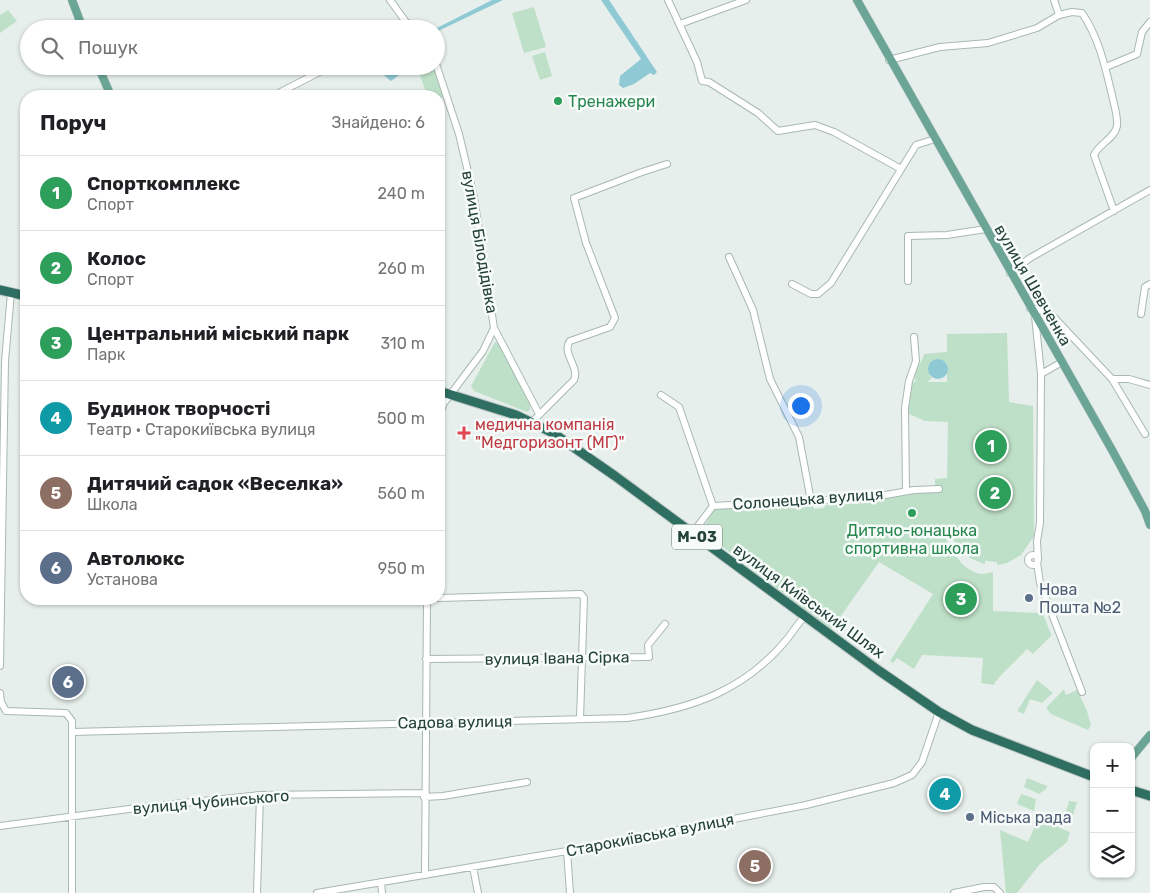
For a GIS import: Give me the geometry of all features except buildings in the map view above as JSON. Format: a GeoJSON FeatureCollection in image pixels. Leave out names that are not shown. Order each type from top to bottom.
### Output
{"type":"FeatureCollection","features":[{"type":"Feature","properties":{"kind":"highway"},"geometry":{"type":"LineString","coordinates":[[0,290],[20,295]]}},
{"type":"Feature","properties":{"kind":"highway","name":"вулиця Київський Шлях"},"geometry":{"type":"LineString","coordinates":[[445,392],[532,422],[596,462],[804,617],[939,712],[980,733],[1090,774]]}},
{"type":"Feature","properties":{"kind":"highway"},"geometry":{"type":"LineString","coordinates":[[1135,791],[1150,796]]}},
{"type":"Feature","properties":{"kind":"main road"},"geometry":{"type":"LineString","coordinates":[[72,0],[80,20]]}},
{"type":"Feature","properties":{"kind":"main road","name":"вулиця Шевченка"},"geometry":{"type":"LineString","coordinates":[[857,0],[889,60],[1145,510],[1150,525]]}},
{"type":"Feature","properties":{"kind":"main road"},"geometry":{"type":"LineString","coordinates":[[102,75],[108,90]]}},
{"type":"Feature","properties":{"kind":"main road"},"geometry":{"type":"LineString","coordinates":[[1135,753],[1150,735]]}},
{"type":"Feature","properties":{"kind":"street"},"geometry":{"type":"LineString","coordinates":[[390,0],[405,20]]}},
{"type":"Feature","properties":{"kind":"street"},"geometry":{"type":"LineString","coordinates":[[668,0],[697,62],[702,81],[709,82],[758,113],[778,131],[815,125],[834,132],[901,169]]}},
{"type":"Feature","properties":{"kind":"street"},"geometry":{"type":"LineString","coordinates":[[680,24],[746,0]]}},
{"type":"Feature","properties":{"kind":"street"},"geometry":{"type":"LineString","coordinates":[[1054,0],[1059,15]]}},
{"type":"Feature","properties":{"kind":"street"},"geometry":{"type":"LineString","coordinates":[[889,60],[940,47],[988,43],[1037,28],[1059,15],[1072,12],[1082,13],[1094,35],[1106,67],[1117,127],[1112,135],[1098,147],[1094,155],[1114,211]]}},
{"type":"Feature","properties":{"kind":"street"},"geometry":{"type":"LineString","coordinates":[[1106,67],[1137,54],[1142,32],[1150,22]]}},
{"type":"Feature","properties":{"kind":"street"},"geometry":{"type":"LineString","coordinates":[[285,90],[314,75]]}},
{"type":"Feature","properties":{"kind":"street","name":"вулиця Білодідівка"},"geometry":{"type":"LineString","coordinates":[[440,75],[445,90]]}},
{"type":"Feature","properties":{"kind":"street","name":"вулиця Білодідівка"},"geometry":{"type":"LineString","coordinates":[[445,91],[459,134],[474,197],[494,328],[539,414]]}},
{"type":"Feature","properties":{"kind":"street"},"geometry":{"type":"LineString","coordinates":[[792,284],[811,294],[825,291],[832,283],[916,144],[935,139]]}},
{"type":"Feature","properties":{"kind":"street"},"geometry":{"type":"LineString","coordinates":[[532,422],[576,376],[567,349],[570,341],[610,327],[615,318],[586,243],[574,198],[667,164]]}},
{"type":"Feature","properties":{"kind":"street"},"geometry":{"type":"LineString","coordinates":[[1010,273],[1030,258],[1150,190]]}},
{"type":"Feature","properties":{"kind":"street"},"geometry":{"type":"LineString","coordinates":[[908,281],[908,236],[947,235],[986,229]]}},
{"type":"Feature","properties":{"kind":"street"},"geometry":{"type":"LineString","coordinates":[[729,257],[753,310],[770,379],[799,437],[811,501]]}},
{"type":"Feature","properties":{"kind":"street"},"geometry":{"type":"LineString","coordinates":[[1141,314],[1145,286],[1150,284]]}},
{"type":"Feature","properties":{"kind":"street"},"geometry":{"type":"LineString","coordinates":[[0,666],[5,361],[11,293]]}},
{"type":"Feature","properties":{"kind":"street"},"geometry":{"type":"LineString","coordinates":[[1030,308],[1048,312],[1112,379],[1145,434]]}},
{"type":"Feature","properties":{"kind":"street"},"geometry":{"type":"LineString","coordinates":[[1034,316],[1041,374],[1040,523],[1037,541],[1037,572],[1082,692]]}},
{"type":"Feature","properties":{"kind":"street"},"geometry":{"type":"LineString","coordinates":[[445,404],[483,351],[494,328]]}},
{"type":"Feature","properties":{"kind":"street"},"geometry":{"type":"LineString","coordinates":[[906,491],[905,408],[909,382],[916,361],[914,337]]}},
{"type":"Feature","properties":{"kind":"street"},"geometry":{"type":"LineString","coordinates":[[1041,374],[1062,362]]}},
{"type":"Feature","properties":{"kind":"street"},"geometry":{"type":"LineString","coordinates":[[1112,379],[1129,378],[1150,385]]}},
{"type":"Feature","properties":{"kind":"street"},"geometry":{"type":"LineString","coordinates":[[661,395],[679,407],[713,506]]}},
{"type":"Feature","properties":{"kind":"street","name":"Солонецька вулиця"},"geometry":{"type":"LineString","coordinates":[[690,532],[694,531],[713,506],[868,498],[906,491],[939,489]]}},
{"type":"Feature","properties":{"kind":"street"},"geometry":{"type":"LineString","coordinates":[[1036,562],[1028,561],[1037,541]]}},
{"type":"Feature","properties":{"kind":"street"},"geometry":{"type":"LineString","coordinates":[[445,598],[581,594],[584,598],[580,719]]}},
{"type":"Feature","properties":{"kind":"street"},"geometry":{"type":"LineString","coordinates":[[425,875],[424,795],[428,605]]}},
{"type":"Feature","properties":{"kind":"street","name":"Садова вулиця"},"geometry":{"type":"LineString","coordinates":[[72,732],[627,718],[664,713],[720,694],[746,677],[787,639],[804,617]]}},
{"type":"Feature","properties":{"kind":"street","name":"вулиця Івана Сірка"},"geometry":{"type":"LineString","coordinates":[[426,659],[649,657],[648,645],[665,624]]}},
{"type":"Feature","properties":{"kind":"street"},"geometry":{"type":"LineString","coordinates":[[0,693],[1,702],[6,711],[66,712],[72,720],[72,893]]}},
{"type":"Feature","properties":{"kind":"street","name":"Старокиївська вулиця"},"geometry":{"type":"LineString","coordinates":[[317,893],[567,851],[806,805],[894,784],[912,775],[922,762],[939,712]]}},
{"type":"Feature","properties":{"kind":"street","name":"вулиця Чубинського"},"geometry":{"type":"LineString","coordinates":[[0,826],[144,807],[260,795],[443,796],[527,782]]}},
{"type":"Feature","properties":{"kind":"street"},"geometry":{"type":"LineString","coordinates":[[257,893],[260,795]]}},
{"type":"Feature","properties":{"kind":"street"},"geometry":{"type":"LineString","coordinates":[[567,851],[570,893]]}},
{"type":"Feature","properties":{"kind":"street"},"geometry":{"type":"LineString","coordinates":[[473,867],[478,893]]}},
{"type":"Feature","properties":{"kind":"street"},"geometry":{"type":"LineString","coordinates":[[381,882],[382,893]]}},
{"type":"Feature","properties":{"kind":"street"},"geometry":{"type":"LineString","coordinates":[[954,893],[984,887],[994,887],[1000,893]]}},
{"type":"Feature","properties":{"kind":"green space"},"geometry":{"type":"Polygon","coordinates":[[[534,7],[546,47],[524,53],[512,13],[534,7]]]}},
{"type":"Feature","properties":{"kind":"green space"},"geometry":{"type":"Polygon","coordinates":[[[8,10],[17,21],[0,33],[0,15],[8,10]]]}},
{"type":"Feature","properties":{"kind":"green space"},"geometry":{"type":"Polygon","coordinates":[[[545,52],[552,76],[540,80],[532,56],[545,52]]]}},
{"type":"Feature","properties":{"kind":"green space"},"geometry":{"type":"Polygon","coordinates":[[[420,75],[436,75],[442,90],[425,90],[420,75]]]}},
{"type":"Feature","properties":{"kind":"green space"},"geometry":{"type":"Polygon","coordinates":[[[1007,333],[1009,402],[1033,406],[1034,536],[1021,555],[1007,563],[997,565],[997,562],[985,561],[985,564],[978,562],[962,552],[950,530],[941,530],[955,555],[965,566],[979,574],[993,572],[993,611],[1038,613],[1038,608],[1040,607],[1051,634],[1033,654],[1027,649],[994,685],[981,683],[983,658],[922,655],[914,669],[897,658],[893,663],[890,661],[933,594],[879,562],[831,630],[702,531],[714,509],[812,504],[814,509],[824,508],[825,505],[867,503],[907,494],[935,491],[935,479],[947,478],[948,422],[925,421],[907,413],[911,382],[916,382],[916,371],[924,354],[947,352],[947,334],[1007,333]],[[947,363],[929,375],[932,378],[927,382],[947,382],[947,363]]]}},
{"type":"Feature","properties":{"kind":"green space"},"geometry":{"type":"Polygon","coordinates":[[[495,342],[499,343],[530,403],[530,410],[527,412],[474,391],[471,386],[495,342]]]}},
{"type":"Feature","properties":{"kind":"green space"},"geometry":{"type":"Polygon","coordinates":[[[1037,680],[1053,693],[1042,703],[1030,699],[1024,714],[1017,711],[1037,680]]]}},
{"type":"Feature","properties":{"kind":"green space"},"geometry":{"type":"Polygon","coordinates":[[[1064,689],[1066,695],[1077,690],[1091,725],[1088,730],[1051,714],[1046,708],[1064,689]]]}},
{"type":"Feature","properties":{"kind":"green space"},"geometry":{"type":"Polygon","coordinates":[[[1027,778],[1047,786],[1046,789],[1039,794],[1024,787],[1027,778]]]}},
{"type":"Feature","properties":{"kind":"green space"},"geometry":{"type":"Polygon","coordinates":[[[1021,794],[1036,799],[1034,811],[1017,804],[1021,794]]]}},
{"type":"Feature","properties":{"kind":"green space"},"geometry":{"type":"Polygon","coordinates":[[[1069,801],[1077,802],[1070,825],[1063,822],[1069,801]]]}},
{"type":"Feature","properties":{"kind":"green space"},"geometry":{"type":"Polygon","coordinates":[[[1038,819],[1070,832],[1067,842],[1039,865],[1017,893],[1006,893],[1000,830],[1028,842],[1038,819]]]}},
{"type":"Feature","properties":{"kind":"water"},"geometry":{"type":"Polygon","coordinates":[[[492,0],[503,0],[445,28],[445,24],[492,0]]]}},
{"type":"Feature","properties":{"kind":"water"},"geometry":{"type":"Polygon","coordinates":[[[601,0],[609,0],[657,72],[654,75],[650,73],[634,84],[623,88],[619,85],[620,76],[641,59],[601,0]]]}},
{"type":"Feature","properties":{"kind":"water"},"geometry":{"type":"Polygon","coordinates":[[[384,75],[399,75],[391,81],[384,75]]]}},
{"type":"Feature","properties":{"kind":"water"},"geometry":{"type":"Polygon","coordinates":[[[938,359],[945,362],[948,369],[945,376],[938,379],[931,376],[928,369],[931,362],[938,359]]]}},
{"type":"Feature","properties":{"kind":"place","name":"Тренажери"},"geometry":{"type":"Point","coordinates":[558,101]}},
{"type":"Feature","properties":{"kind":"place","name":"медична компанія \"Медгоризонт (МГ)\""},"geometry":{"type":"Point","coordinates":[464,433]}},
{"type":"Feature","properties":{"kind":"place","name":"Спорткомплекс"},"geometry":{"type":"Point","coordinates":[991,446]}},
{"type":"Feature","properties":{"kind":"place","name":"Колос"},"geometry":{"type":"Point","coordinates":[995,493]}},
{"type":"Feature","properties":{"kind":"place","name":"Дитячо-юнацька спортивна школа"},"geometry":{"type":"Point","coordinates":[912,513]}},
{"type":"Feature","properties":{"kind":"place","name":"Нова Пошта №2"},"geometry":{"type":"Point","coordinates":[1029,598]}},
{"type":"Feature","properties":{"kind":"place","name":"Центральний міський парк"},"geometry":{"type":"Point","coordinates":[961,599]}},
{"type":"Feature","properties":{"kind":"place","name":"Автолюкс"},"geometry":{"type":"Point","coordinates":[68,682]}},
{"type":"Feature","properties":{"kind":"place","name":"Будинок творчості"},"geometry":{"type":"Point","coordinates":[945,794]}},
{"type":"Feature","properties":{"kind":"place","name":"Міська рада"},"geometry":{"type":"Point","coordinates":[970,817]}},
{"type":"Feature","properties":{"kind":"place","name":"Дитячий садок «Веселка»"},"geometry":{"type":"Point","coordinates":[755,866]}}]}
